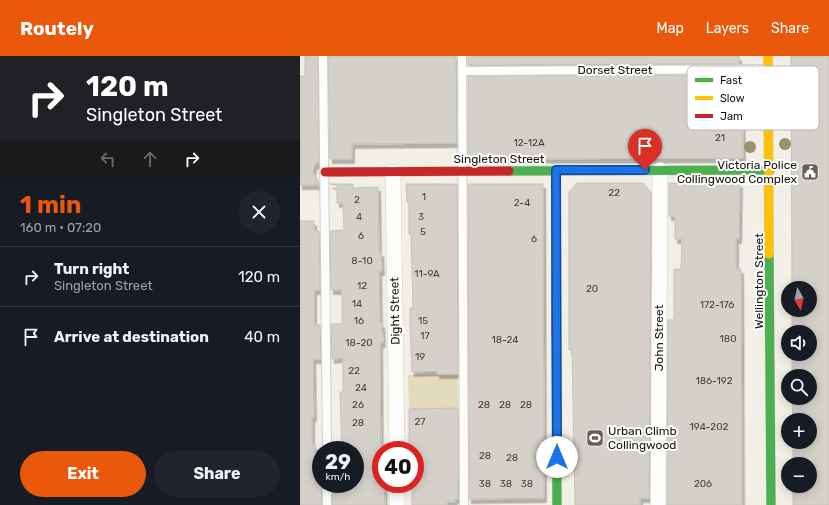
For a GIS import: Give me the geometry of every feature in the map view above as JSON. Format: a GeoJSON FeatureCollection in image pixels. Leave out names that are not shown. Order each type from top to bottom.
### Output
{"type":"FeatureCollection","features":[{"type":"Feature","properties":{"kind":"street","name":"Wellington Street"},"geometry":{"type":"LineString","coordinates":[[769,130],[771,505]]}},
{"type":"Feature","properties":{"kind":"street"},"geometry":{"type":"LineString","coordinates":[[556,170],[557,505]]}},
{"type":"Feature","properties":{"kind":"street","name":"John Street"},"geometry":{"type":"LineString","coordinates":[[658,505],[660,170]]}},
{"type":"Feature","properties":{"kind":"street","name":"Singleton Street"},"geometry":{"type":"LineString","coordinates":[[325,172],[770,170]]}},
{"type":"Feature","properties":{"kind":"street","name":"Dight Street"},"geometry":{"type":"LineString","coordinates":[[393,172],[397,441]]}},
{"type":"Feature","properties":{"kind":"street"},"geometry":{"type":"LineString","coordinates":[[397,493],[397,505]]}},
{"type":"Feature","properties":{"kind":"lane"},"geometry":{"type":"LineString","coordinates":[[323,56],[327,441]]}},
{"type":"Feature","properties":{"kind":"lane"},"geometry":{"type":"LineString","coordinates":[[462,56],[464,505]]}},
{"type":"Feature","properties":{"kind":"lane","name":"Dorset Street"},"geometry":{"type":"LineString","coordinates":[[462,71],[687,70]]}},
{"type":"Feature","properties":{"kind":"lane"},"geometry":{"type":"LineString","coordinates":[[327,493],[328,505]]}},
{"type":"Feature","properties":{"kind":"shaded area"},"geometry":{"type":"Polygon","coordinates":[[[457,374],[458,408],[409,409],[408,375],[457,374]]]}},
{"type":"Feature","properties":{"kind":"building"},"geometry":{"type":"Polygon","coordinates":[[[305,56],[318,56],[319,161],[314,166],[313,172],[319,185],[300,185],[300,76],[305,76],[305,56]]]}},
{"type":"Feature","properties":{"kind":"building"},"geometry":{"type":"Polygon","coordinates":[[[328,56],[456,56],[457,143],[352,144],[352,159],[330,159],[328,56]]]}},
{"type":"Feature","properties":{"kind":"building"},"geometry":{"type":"Polygon","coordinates":[[[468,56],[739,56],[739,64],[468,65],[468,56]]]}},
{"type":"Feature","properties":{"kind":"building","name":"Victoria Police Collingwood Complex"},"geometry":{"type":"Polygon","coordinates":[[[791,56],[829,56],[829,505],[793,505],[793,493],[817,493],[817,457],[793,457],[793,449],[817,449],[817,413],[793,413],[792,405],[817,405],[817,369],[792,369],[792,361],[817,361],[817,325],[792,325],[792,317],[817,317],[817,281],[792,281],[791,130],[819,130],[819,66],[791,66],[791,56]]]}},
{"type":"Feature","properties":{"kind":"building"},"geometry":{"type":"Polygon","coordinates":[[[687,75],[687,130],[743,130],[743,158],[468,159],[468,76],[687,75]]]}},
{"type":"Feature","properties":{"kind":"building"},"geometry":{"type":"Polygon","coordinates":[[[577,183],[643,183],[651,192],[649,498],[640,498],[640,505],[575,505],[572,350],[569,350],[569,192],[577,183]]]}},
{"type":"Feature","properties":{"kind":"building"},"geometry":{"type":"Polygon","coordinates":[[[669,183],[740,183],[739,239],[736,239],[736,269],[741,269],[742,505],[667,505],[668,320],[674,320],[674,269],[681,269],[682,239],[675,239],[675,216],[669,216],[669,183]]]}},
{"type":"Feature","properties":{"kind":"building"},"geometry":{"type":"Polygon","coordinates":[[[330,184],[353,184],[353,188],[378,187],[379,252],[381,252],[382,271],[379,271],[380,323],[382,323],[383,343],[380,343],[381,441],[372,441],[372,493],[384,493],[385,505],[332,505],[332,493],[364,493],[364,441],[342,441],[340,392],[343,392],[343,358],[332,359],[331,324],[342,324],[342,290],[331,290],[330,231],[344,230],[343,203],[337,203],[337,185],[330,184]]]}},
{"type":"Feature","properties":{"kind":"building"},"geometry":{"type":"Polygon","coordinates":[[[406,184],[457,184],[458,374],[437,374],[437,371],[412,372],[410,324],[410,308],[413,308],[411,234],[409,234],[409,202],[407,202],[406,184]]]}},
{"type":"Feature","properties":{"kind":"building"},"geometry":{"type":"Polygon","coordinates":[[[468,184],[543,184],[544,498],[469,499],[468,184]]]}},
{"type":"Feature","properties":{"kind":"building"},"geometry":{"type":"Polygon","coordinates":[[[300,221],[314,221],[314,231],[319,231],[320,290],[314,290],[314,325],[320,325],[321,359],[313,359],[314,417],[312,417],[312,493],[322,493],[322,505],[300,505],[300,221]]]}},
{"type":"Feature","properties":{"kind":"building"},"geometry":{"type":"Polygon","coordinates":[[[458,408],[458,499],[454,499],[455,502],[447,502],[447,505],[412,505],[412,493],[424,493],[424,441],[409,441],[409,409],[458,408]]]}},
{"type":"Feature","properties":{"kind":"traffic: fast"},"geometry":{"type":"LineString","coordinates":[[509,171],[770,170]]}},
{"type":"Feature","properties":{"kind":"traffic: fast"},"geometry":{"type":"LineString","coordinates":[[769,254],[771,505]]}},
{"type":"Feature","properties":{"kind":"traffic: fast"},"geometry":{"type":"LineString","coordinates":[[556,335],[557,505]]}},
{"type":"Feature","properties":{"kind":"traffic: slow"},"geometry":{"type":"LineString","coordinates":[[768,56],[768,66]]}},
{"type":"Feature","properties":{"kind":"traffic: slow"},"geometry":{"type":"LineString","coordinates":[[768,130],[769,254]]}},
{"type":"Feature","properties":{"kind":"traffic: jam"},"geometry":{"type":"LineString","coordinates":[[556,170],[556,335]]}},
{"type":"Feature","properties":{"kind":"traffic: jam"},"geometry":{"type":"LineString","coordinates":[[325,172],[509,171]]}},
{"type":"Feature","properties":{"kind":"place","name":"Victoria Police Collingwood Complex"},"geometry":{"type":"Point","coordinates":[810,172]}},
{"type":"Feature","properties":{"kind":"place","name":"Urban Climb Collingwood"},"geometry":{"type":"Point","coordinates":[595,438]}},
{"type":"Feature","properties":{"kind":"route"},"geometry":{"type":"LineString","coordinates":[[557,457],[556,170],[645,170]]}}]}
